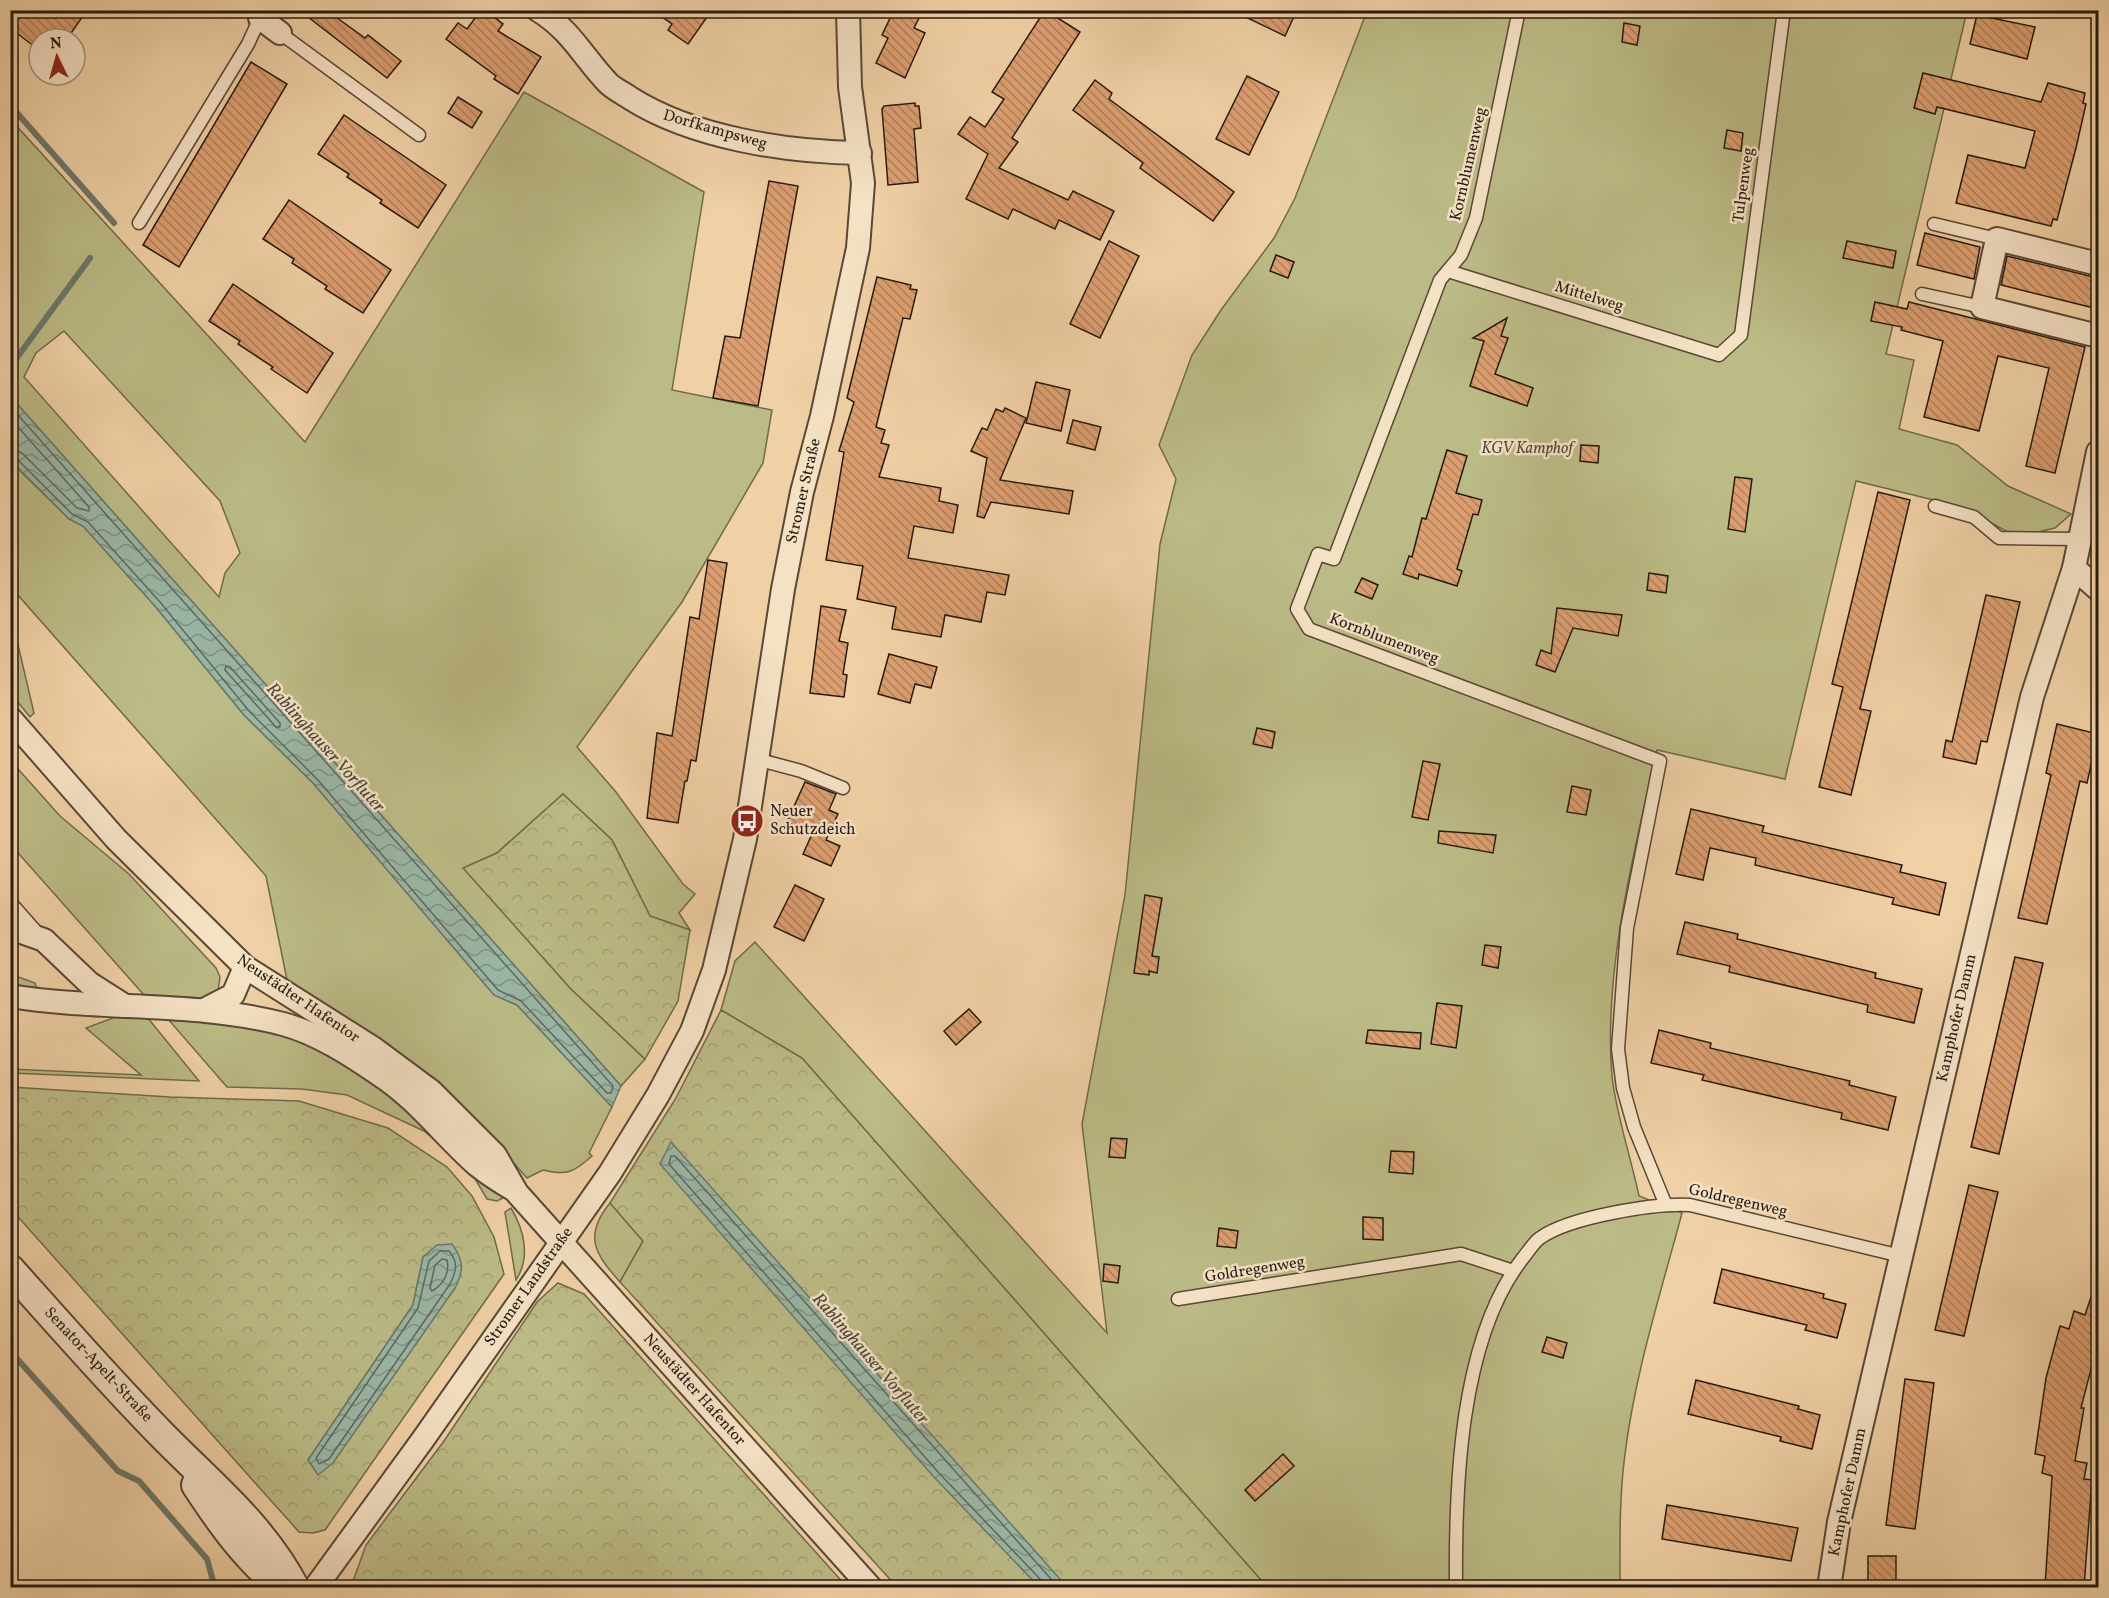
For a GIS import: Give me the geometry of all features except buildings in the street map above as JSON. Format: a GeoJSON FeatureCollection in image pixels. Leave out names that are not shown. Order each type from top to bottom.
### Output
{"type":"FeatureCollection","features":[{"type":"Feature","properties":{"kind":"street","name":"Dorfkampsweg"},"geometry":{"type":"LineString","coordinates":[[538,10],[552,19],[575,40],[609,84],[656,114],[758,145],[817,153],[860,153]]}},
{"type":"Feature","properties":{"kind":"street","name":"Stromer Straße"},"geometry":{"type":"LineString","coordinates":[[714,970],[745,839],[783,589],[802,492],[822,416],[858,248],[863,183],[850,87],[848,10]]}},
{"type":"Feature","properties":{"kind":"street"},"geometry":{"type":"LineString","coordinates":[[262,14],[279,33]]}},
{"type":"Feature","properties":{"kind":"street"},"geometry":{"type":"LineString","coordinates":[[2098,264],[1996,240],[1982,307],[2098,336]]}},
{"type":"Feature","properties":{"kind":"street","name":"Kamphofer Damm"},"geometry":{"type":"LineString","coordinates":[[1829,1587],[1839,1522],[2032,697],[2074,568],[2078,539],[2098,453]]}},
{"type":"Feature","properties":{"kind":"street"},"geometry":{"type":"LineString","coordinates":[[2074,568],[2098,589]]}},
{"type":"Feature","properties":{"kind":"street","name":"Neustädter Hafentor"},"geometry":{"type":"LineString","coordinates":[[10,718],[116,839],[244,967],[373,1048],[431,1091],[495,1155],[517,1193],[871,1587]]}},
{"type":"Feature","properties":{"kind":"street"},"geometry":{"type":"LineString","coordinates":[[10,739],[46,759]]}},
{"type":"Feature","properties":{"kind":"street"},"geometry":{"type":"LineString","coordinates":[[10,928],[44,940],[89,983],[127,1006]]}},
{"type":"Feature","properties":{"kind":"street"},"geometry":{"type":"LineString","coordinates":[[204,1010],[233,994],[244,967]]}},
{"type":"Feature","properties":{"kind":"street","name":"Stromer Landstraße"},"geometry":{"type":"LineString","coordinates":[[315,1587],[424,1438],[610,1173],[658,1095],[692,1031],[714,970]]}},
{"type":"Feature","properties":{"kind":"street","name":"Neustädter Hafentor"},"geometry":{"type":"LineString","coordinates":[[10,996],[204,1010],[284,1025],[314,1036],[353,1058],[400,1091],[478,1165],[517,1193]]}},
{"type":"Feature","properties":{"kind":"street","name":"Senator-Apelt-Straße"},"geometry":{"type":"LineString","coordinates":[[10,1269],[161,1434],[238,1509],[278,1556],[295,1587]]}},
{"type":"Feature","properties":{"kind":"street","name":"Senator-Apelt-Straße"},"geometry":{"type":"LineString","coordinates":[[161,1434],[222,1523],[261,1571],[283,1587]]}},
{"type":"Feature","properties":{"kind":"lane","name":"Kornblumenweg"},"geometry":{"type":"LineString","coordinates":[[1519,10],[1476,218],[1461,255],[1440,280],[1334,559],[1318,554],[1297,609],[1309,629],[1660,761],[1627,927],[1618,1049],[1623,1088],[1634,1127],[1665,1203]]}},
{"type":"Feature","properties":{"kind":"lane","name":"Tulpenweg"},"geometry":{"type":"LineString","coordinates":[[1719,355],[1741,335],[1784,10]]}},
{"type":"Feature","properties":{"kind":"lane"},"geometry":{"type":"LineString","coordinates":[[139,223],[248,44],[262,14]]}},
{"type":"Feature","properties":{"kind":"lane"},"geometry":{"type":"LineString","coordinates":[[279,33],[419,135]]}},
{"type":"Feature","properties":{"kind":"lane"},"geometry":{"type":"LineString","coordinates":[[1934,224],[1996,240]]}},
{"type":"Feature","properties":{"kind":"lane","name":"Mittelweg"},"geometry":{"type":"LineString","coordinates":[[1448,271],[1719,355]]}},
{"type":"Feature","properties":{"kind":"lane"},"geometry":{"type":"LineString","coordinates":[[1922,294],[1982,307]]}},
{"type":"Feature","properties":{"kind":"lane"},"geometry":{"type":"LineString","coordinates":[[1935,506],[1974,517],[1999,538],[2078,539]]}},
{"type":"Feature","properties":{"kind":"lane"},"geometry":{"type":"LineString","coordinates":[[756,759],[801,771],[843,788]]}},
{"type":"Feature","properties":{"kind":"lane"},"geometry":{"type":"LineString","coordinates":[[10,902],[44,940]]}},
{"type":"Feature","properties":{"kind":"lane","name":"Goldregenweg"},"geometry":{"type":"LineString","coordinates":[[1456,1587],[1455,1520],[1466,1418],[1476,1362],[1496,1306],[1514,1271],[1539,1238],[1565,1225],[1665,1203],[1690,1205],[1901,1256]]}},
{"type":"Feature","properties":{"kind":"lane","name":"Goldregenweg"},"geometry":{"type":"LineString","coordinates":[[1178,1299],[1461,1254],[1514,1271]]}},
{"type":"Feature","properties":{"kind":"green space","name":"KGV Kamphof"},"geometry":{"type":"Polygon","coordinates":[[[1367,11],[1967,11],[1886,354],[1914,360],[1899,429],[1957,445],[2008,486],[2071,514],[2055,528],[2029,534],[2006,531],[1962,507],[1856,481],[1785,779],[1657,750],[1630,871],[1616,954],[1610,1036],[1612,1076],[1620,1121],[1639,1196],[1682,1213],[1649,1333],[1629,1424],[1620,1521],[1620,1587],[1267,1587],[802,1058],[721,1010],[735,961],[755,942],[1107,1333],[1082,1124],[1125,895],[1160,544],[1176,479],[1159,445],[1192,355],[1221,310],[1274,238],[1295,198],[1367,11]]]}},
{"type":"Feature","properties":{"kind":"green space"},"geometry":{"type":"Polygon","coordinates":[[[524,92],[704,192],[672,390],[772,410],[763,463],[682,602],[577,747],[616,792],[683,884],[695,894],[679,913],[690,930],[650,916],[612,840],[563,794],[497,853],[464,868],[571,989],[645,1059],[621,1086],[11,397],[11,120],[305,442],[524,92]],[[64,331],[36,353],[24,377],[219,597],[225,573],[240,553],[220,501],[64,331]]]}},
{"type":"Feature","properties":{"kind":"green space"},"geometry":{"type":"Polygon","coordinates":[[[10,461],[69,519],[83,526],[155,606],[244,715],[313,783],[494,995],[517,1005],[612,1107],[589,1153],[592,1156],[586,1161],[570,1171],[558,1173],[543,1170],[527,1178],[479,1124],[287,980],[266,876],[16,593],[11,591],[10,461]]]}},
{"type":"Feature","properties":{"kind":"green space"},"geometry":{"type":"Polygon","coordinates":[[[11,615],[34,713],[30,717],[11,694],[11,615]]]}},
{"type":"Feature","properties":{"kind":"green space"},"geometry":{"type":"Polygon","coordinates":[[[10,760],[60,816],[129,874],[216,968],[220,977],[218,991],[205,998],[144,995],[11,845],[10,760]]]}},
{"type":"Feature","properties":{"kind":"green space"},"geometry":{"type":"Polygon","coordinates":[[[563,794],[612,840],[650,916],[690,930],[678,1001],[645,1059],[571,989],[463,868],[497,853],[563,794]]]}},
{"type":"Feature","properties":{"kind":"green space"},"geometry":{"type":"Polygon","coordinates":[[[10,974],[35,983],[37,989],[11,987],[10,974]]]}},
{"type":"Feature","properties":{"kind":"green space"},"geometry":{"type":"Polygon","coordinates":[[[721,1010],[802,1058],[1267,1587],[897,1587],[620,1282],[643,1241],[610,1203],[676,1098],[721,1010]]]}},
{"type":"Feature","properties":{"kind":"green space"},"geometry":{"type":"Polygon","coordinates":[[[121,1015],[147,1017],[199,1081],[11,1073],[10,1069],[141,1075],[86,1028],[121,1015]]]}},
{"type":"Feature","properties":{"kind":"green space"},"geometry":{"type":"Polygon","coordinates":[[[167,1018],[273,1027],[336,1055],[422,1117],[503,1198],[497,1201],[487,1199],[468,1167],[424,1131],[347,1095],[302,1089],[227,1087],[167,1018]]]}},
{"type":"Feature","properties":{"kind":"green space"},"geometry":{"type":"Polygon","coordinates":[[[10,1087],[170,1097],[299,1101],[388,1128],[447,1167],[472,1196],[494,1237],[504,1274],[325,1530],[313,1533],[299,1532],[11,1209],[10,1087]],[[423,1257],[413,1305],[308,1460],[455,1288],[423,1257]]]}},
{"type":"Feature","properties":{"kind":"green space"},"geometry":{"type":"Polygon","coordinates":[[[610,1203],[643,1241],[620,1282],[604,1262],[595,1244],[597,1225],[610,1203]]]}},
{"type":"Feature","properties":{"kind":"green space"},"geometry":{"type":"Polygon","coordinates":[[[511,1208],[524,1244],[521,1271],[516,1280],[505,1212],[511,1208]]]}},
{"type":"Feature","properties":{"kind":"green space"},"geometry":{"type":"Polygon","coordinates":[[[558,1283],[584,1294],[847,1587],[351,1587],[366,1545],[444,1441],[537,1302],[558,1283]]]}},
{"type":"Feature","properties":{"kind":"water"},"geometry":{"type":"Polygon","coordinates":[[[11,397],[621,1086],[612,1107],[517,1005],[494,995],[313,783],[244,715],[155,606],[83,526],[69,519],[11,461],[11,397]]]}},
{"type":"Feature","properties":{"kind":"water"},"geometry":{"type":"Polygon","coordinates":[[[671,1142],[1067,1587],[1039,1587],[933,1476],[660,1164],[671,1142]]]}},
{"type":"Feature","properties":{"kind":"water"},"geometry":{"type":"Polygon","coordinates":[[[452,1244],[461,1260],[460,1276],[455,1288],[333,1463],[318,1475],[308,1460],[413,1305],[423,1257],[437,1245],[452,1244]]]}},
{"type":"Feature","properties":{"kind":"waterway"},"geometry":{"type":"LineString","coordinates":[[10,105],[114,223]]}},
{"type":"Feature","properties":{"kind":"waterway"},"geometry":{"type":"LineString","coordinates":[[13,363],[90,258]]}},
{"type":"Feature","properties":{"kind":"waterway"},"geometry":{"type":"LineString","coordinates":[[10,1351],[118,1471],[139,1481],[207,1559],[215,1588]]}},
{"type":"Feature","properties":{"kind":"place","name":"Neuer Schutzdeich"},"geometry":{"type":"Point","coordinates":[747,821]}},
{"type":"Feature","properties":{"kind":"water label","name":"Rablinghauser Vorfluter"},"geometry":{"type":"Point","coordinates":[325,748]}},
{"type":"Feature","properties":{"kind":"water label","name":"Rablinghauser Vorfluter"},"geometry":{"type":"Point","coordinates":[870,1359]}}]}
